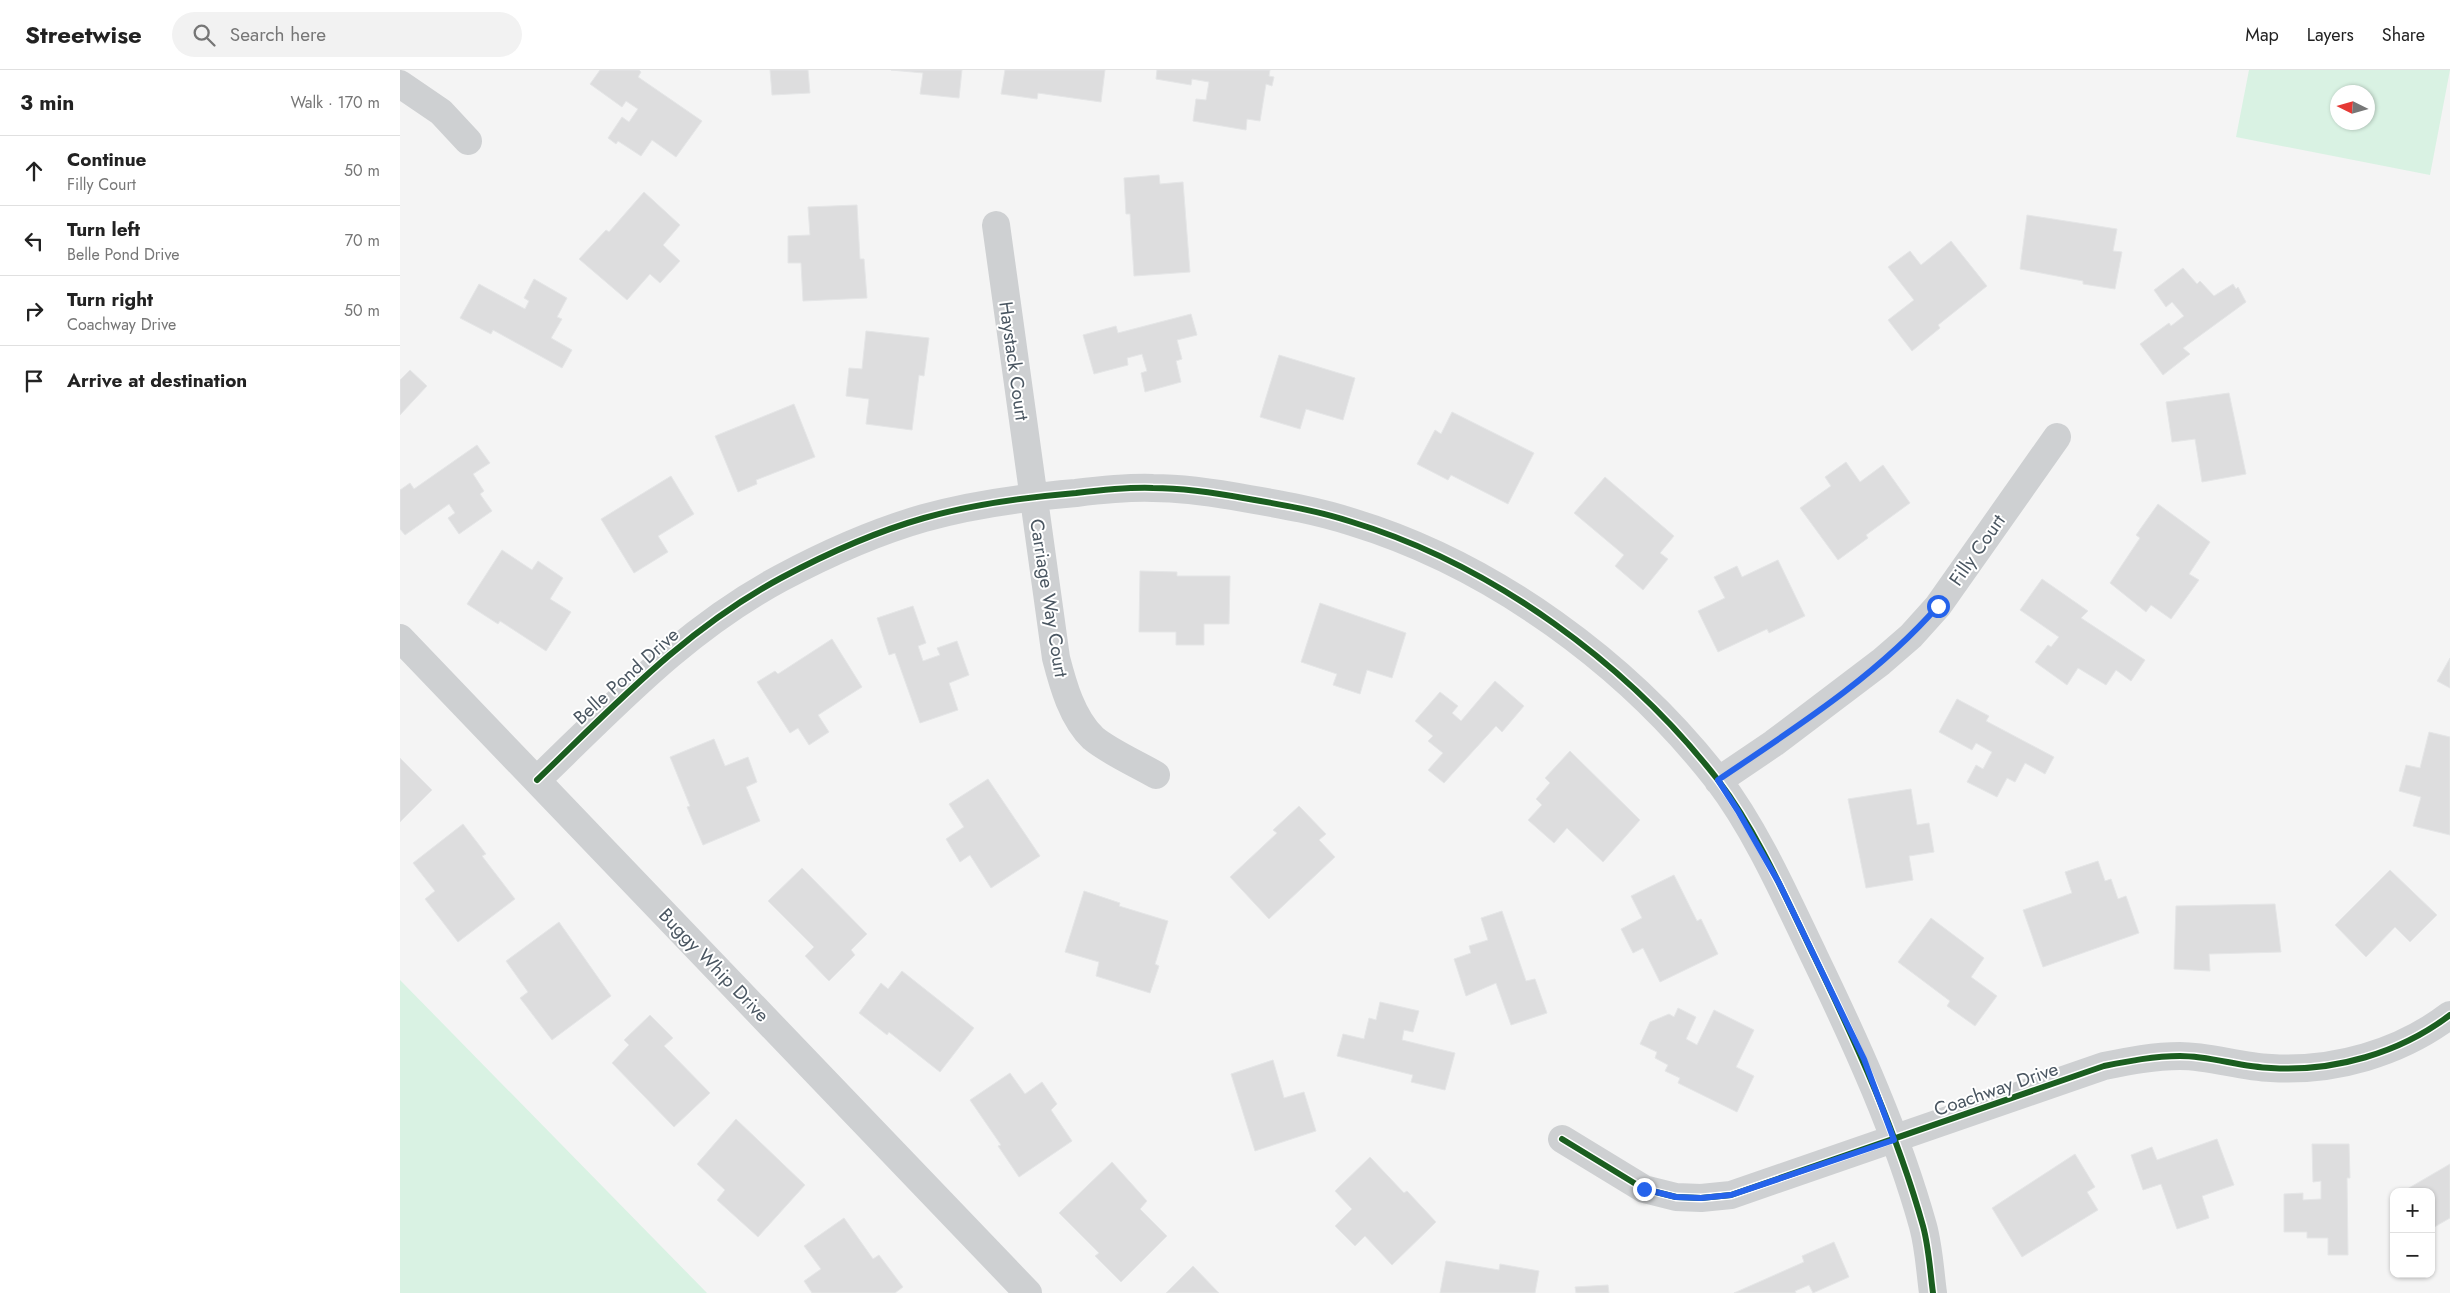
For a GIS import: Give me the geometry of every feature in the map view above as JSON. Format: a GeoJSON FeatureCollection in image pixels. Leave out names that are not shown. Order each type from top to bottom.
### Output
{"type":"FeatureCollection","features":[{"type":"Feature","properties":{"kind":"street"},"geometry":{"type":"LineString","coordinates":[[400,84],[441,112],[468,141]]}},
{"type":"Feature","properties":{"kind":"street","name":"Haystack Court"},"geometry":{"type":"LineString","coordinates":[[996,225],[1033,497]]}},
{"type":"Feature","properties":{"kind":"street","name":"Filly Court"},"geometry":{"type":"LineString","coordinates":[[1718,780],[1774,743],[1874,668],[1911,636],[1938,606],[2057,437]]}},
{"type":"Feature","properties":{"kind":"street","name":"Belle Pond Drive"},"geometry":{"type":"LineString","coordinates":[[537,780],[663,658],[716,618],[779,579],[845,547],[925,518],[1033,497],[1151,488],[1205,491],[1303,508],[1355,522],[1406,541],[1496,585],[1542,614],[1585,646],[1624,679],[1664,719],[1718,780],[1779,883],[1864,1059],[1924,1228],[1933,1293]]}},
{"type":"Feature","properties":{"kind":"street","name":"Carriage Way Court"},"geometry":{"type":"LineString","coordinates":[[1033,497],[1056,658],[1064,690],[1093,738],[1156,775]]}},
{"type":"Feature","properties":{"kind":"street","name":"Buggy Whip Drive"},"geometry":{"type":"LineString","coordinates":[[400,638],[1028,1293]]}},
{"type":"Feature","properties":{"kind":"street","name":"Coachway Drive"},"geometry":{"type":"LineString","coordinates":[[1562,1139],[1644,1189],[1676,1197],[1701,1198],[1731,1195],[2104,1066],[2149,1058],[2181,1056],[2212,1058],[2270,1068],[2323,1067],[2388,1050],[2412,1039],[2450,1015]]}},
{"type":"Feature","properties":{"kind":"green space"},"geometry":{"type":"Polygon","coordinates":[[[2249,70],[2450,70],[2430,175],[2236,137],[2249,70]]]}},
{"type":"Feature","properties":{"kind":"green space"},"geometry":{"type":"Polygon","coordinates":[[[400,980],[707,1293],[400,1293],[400,980]]]}},
{"type":"Feature","properties":{"kind":"building"},"geometry":{"type":"Polygon","coordinates":[[[600,70],[639,70],[641,72],[638,77],[702,121],[676,157],[652,140],[641,156],[618,141],[616,144],[608,138],[622,117],[629,122],[638,109],[626,101],[622,107],[590,84],[600,70]]]}},
{"type":"Feature","properties":{"kind":"building"},"geometry":{"type":"Polygon","coordinates":[[[770,70],[808,70],[810,93],[772,95],[770,70]]]}},
{"type":"Feature","properties":{"kind":"building"},"geometry":{"type":"Polygon","coordinates":[[[891,70],[962,70],[959,98],[920,94],[923,73],[891,70]]]}},
{"type":"Feature","properties":{"kind":"building"},"geometry":{"type":"Polygon","coordinates":[[[1005,70],[1105,70],[1101,102],[1038,93],[1037,99],[1001,94],[1005,70]]]}},
{"type":"Feature","properties":{"kind":"building"},"geometry":{"type":"Polygon","coordinates":[[[1157,70],[1270,70],[1269,76],[1274,77],[1272,86],[1266,84],[1260,121],[1247,119],[1246,130],[1193,121],[1196,99],[1206,100],[1209,82],[1192,79],[1191,85],[1156,79],[1157,70]]]}},
{"type":"Feature","properties":{"kind":"building"},"geometry":{"type":"Polygon","coordinates":[[[1159,175],[1160,184],[1183,182],[1190,272],[1134,276],[1130,214],[1126,214],[1124,178],[1159,175]]]}},
{"type":"Feature","properties":{"kind":"building"},"geometry":{"type":"Polygon","coordinates":[[[644,192],[680,225],[663,245],[680,261],[660,283],[650,274],[627,300],[579,259],[606,230],[609,232],[644,192]]]}},
{"type":"Feature","properties":{"kind":"building"},"geometry":{"type":"Polygon","coordinates":[[[857,205],[860,259],[864,259],[867,298],[803,301],[801,263],[788,263],[788,236],[810,235],[808,207],[857,205]]]}},
{"type":"Feature","properties":{"kind":"building"},"geometry":{"type":"Polygon","coordinates":[[[2027,215],[2117,229],[2113,251],[2122,252],[2115,289],[2083,284],[2083,281],[2020,269],[2027,215]]]}},
{"type":"Feature","properties":{"kind":"building"},"geometry":{"type":"Polygon","coordinates":[[[1951,241],[1987,286],[1938,325],[1940,328],[1912,351],[1888,320],[1914,300],[1888,267],[1910,251],[1921,265],[1951,241]]]}},
{"type":"Feature","properties":{"kind":"building"},"geometry":{"type":"Polygon","coordinates":[[[2183,268],[2197,284],[2200,281],[2214,296],[2233,284],[2236,289],[2238,287],[2246,302],[2183,348],[2190,354],[2163,375],[2140,344],[2169,323],[2171,326],[2184,316],[2172,302],[2166,307],[2154,290],[2183,268]]]}},
{"type":"Feature","properties":{"kind":"building"},"geometry":{"type":"Polygon","coordinates":[[[534,279],[567,298],[557,317],[562,319],[551,338],[572,350],[562,368],[493,330],[491,334],[460,318],[479,284],[525,309],[529,301],[524,298],[534,279]]]}},
{"type":"Feature","properties":{"kind":"building"},"geometry":{"type":"Polygon","coordinates":[[[1191,314],[1197,335],[1177,340],[1182,359],[1176,361],[1181,382],[1145,392],[1141,373],[1147,371],[1142,354],[1127,358],[1128,365],[1094,374],[1083,335],[1116,326],[1118,333],[1191,314]]]}},
{"type":"Feature","properties":{"kind":"building"},"geometry":{"type":"Polygon","coordinates":[[[866,331],[929,338],[924,376],[919,375],[912,430],[866,424],[869,399],[846,396],[849,368],[862,369],[866,331]]]}},
{"type":"Feature","properties":{"kind":"building"},"geometry":{"type":"Polygon","coordinates":[[[1279,355],[1355,378],[1343,420],[1306,409],[1300,429],[1260,417],[1279,355]]]}},
{"type":"Feature","properties":{"kind":"building"},"geometry":{"type":"Polygon","coordinates":[[[410,370],[427,386],[400,415],[400,380],[410,370]]]}},
{"type":"Feature","properties":{"kind":"building"},"geometry":{"type":"Polygon","coordinates":[[[2229,393],[2246,474],[2202,482],[2195,439],[2172,442],[2166,402],[2229,393]]]}},
{"type":"Feature","properties":{"kind":"building"},"geometry":{"type":"Polygon","coordinates":[[[794,404],[815,457],[756,480],[757,484],[738,492],[715,436],[794,404]]]}},
{"type":"Feature","properties":{"kind":"building"},"geometry":{"type":"Polygon","coordinates":[[[1452,412],[1534,453],[1508,504],[1451,475],[1448,480],[1417,464],[1435,430],[1441,434],[1452,412]]]}},
{"type":"Feature","properties":{"kind":"building"},"geometry":{"type":"Polygon","coordinates":[[[477,445],[490,463],[473,474],[484,491],[480,494],[492,511],[459,534],[448,518],[455,513],[449,504],[405,535],[400,529],[400,490],[410,483],[414,489],[477,445]]]}},
{"type":"Feature","properties":{"kind":"building"},"geometry":{"type":"Polygon","coordinates":[[[1846,462],[1860,482],[1883,465],[1910,503],[1866,535],[1868,538],[1838,560],[1800,508],[1831,486],[1825,477],[1846,462]]]}},
{"type":"Feature","properties":{"kind":"building"},"geometry":{"type":"Polygon","coordinates":[[[671,476],[694,514],[658,536],[668,552],[634,573],[601,519],[671,476]]]}},
{"type":"Feature","properties":{"kind":"building"},"geometry":{"type":"Polygon","coordinates":[[[1605,477],[1674,536],[1660,553],[1668,559],[1643,590],[1615,566],[1624,555],[1574,513],[1605,477]]]}},
{"type":"Feature","properties":{"kind":"building"},"geometry":{"type":"Polygon","coordinates":[[[2158,504],[2210,542],[2189,574],[2199,580],[2171,619],[2151,605],[2146,612],[2110,583],[2140,538],[2136,535],[2158,504]]]}},
{"type":"Feature","properties":{"kind":"building"},"geometry":{"type":"Polygon","coordinates":[[[502,550],[532,570],[538,561],[563,578],[550,599],[571,612],[546,651],[500,621],[498,624],[467,604],[502,550]]]}},
{"type":"Feature","properties":{"kind":"building"},"geometry":{"type":"Polygon","coordinates":[[[1778,560],[1805,616],[1769,633],[1767,629],[1718,652],[1698,611],[1725,598],[1714,577],[1737,566],[1742,577],[1778,560]]]}},
{"type":"Feature","properties":{"kind":"building"},"geometry":{"type":"Polygon","coordinates":[[[1140,571],[1177,572],[1177,576],[1230,576],[1229,624],[1204,624],[1204,645],[1176,645],[1176,632],[1139,632],[1140,571]]]}},
{"type":"Feature","properties":{"kind":"building"},"geometry":{"type":"Polygon","coordinates":[[[2042,579],[2088,611],[2081,618],[2145,660],[2131,681],[2116,670],[2106,685],[2078,668],[2067,685],[2035,662],[2048,645],[2051,647],[2059,637],[2020,610],[2042,579]]]}},
{"type":"Feature","properties":{"kind":"building"},"geometry":{"type":"Polygon","coordinates":[[[1320,603],[1406,633],[1392,678],[1367,670],[1360,694],[1333,685],[1337,674],[1301,662],[1320,603]]]}},
{"type":"Feature","properties":{"kind":"building"},"geometry":{"type":"Polygon","coordinates":[[[913,606],[926,643],[918,646],[923,661],[940,655],[937,648],[957,641],[969,675],[949,683],[958,710],[920,723],[895,653],[889,655],[877,618],[913,606]]]}},
{"type":"Feature","properties":{"kind":"building"},"geometry":{"type":"Polygon","coordinates":[[[832,639],[862,687],[818,715],[829,732],[809,745],[798,728],[790,733],[757,682],[775,671],[778,674],[832,639]]]}},
{"type":"Feature","properties":{"kind":"building"},"geometry":{"type":"Polygon","coordinates":[[[2450,658],[2450,688],[2437,681],[2450,658]]]}},
{"type":"Feature","properties":{"kind":"building"},"geometry":{"type":"Polygon","coordinates":[[[1495,681],[1524,706],[1502,732],[1496,726],[1444,783],[1428,770],[1443,753],[1428,741],[1433,736],[1415,721],[1440,692],[1458,706],[1452,713],[1461,721],[1495,681]]]}},
{"type":"Feature","properties":{"kind":"building"},"geometry":{"type":"Polygon","coordinates":[[[1957,699],[1989,716],[1986,721],[2054,757],[2045,774],[2025,763],[2015,782],[2007,778],[1997,797],[1967,782],[1976,765],[1983,769],[1992,752],[1976,743],[1972,750],[1939,732],[1957,699]]]}},
{"type":"Feature","properties":{"kind":"building"},"geometry":{"type":"Polygon","coordinates":[[[2429,732],[2450,737],[2450,835],[2413,826],[2421,797],[2399,791],[2406,765],[2420,768],[2429,732]]]}},
{"type":"Feature","properties":{"kind":"building"},"geometry":{"type":"Polygon","coordinates":[[[714,739],[725,766],[748,757],[757,782],[746,787],[760,821],[703,845],[687,807],[690,806],[670,757],[714,739]]]}},
{"type":"Feature","properties":{"kind":"building"},"geometry":{"type":"Polygon","coordinates":[[[1570,751],[1640,820],[1603,862],[1567,828],[1554,843],[1528,820],[1542,805],[1536,799],[1550,783],[1545,778],[1570,751]]]}},
{"type":"Feature","properties":{"kind":"building"},"geometry":{"type":"Polygon","coordinates":[[[400,758],[432,790],[400,822],[400,758]]]}},
{"type":"Feature","properties":{"kind":"building"},"geometry":{"type":"Polygon","coordinates":[[[988,779],[1040,856],[991,888],[970,855],[960,862],[946,839],[964,827],[949,804],[988,779]]]}},
{"type":"Feature","properties":{"kind":"building"},"geometry":{"type":"Polygon","coordinates":[[[1911,789],[1917,825],[1929,823],[1934,852],[1909,856],[1913,880],[1866,888],[1848,799],[1911,789]]]}},
{"type":"Feature","properties":{"kind":"building"},"geometry":{"type":"Polygon","coordinates":[[[1299,806],[1326,834],[1319,840],[1335,857],[1269,919],[1230,877],[1277,833],[1273,830],[1299,806]]]}},
{"type":"Feature","properties":{"kind":"building"},"geometry":{"type":"Polygon","coordinates":[[[463,824],[486,854],[482,856],[515,899],[458,942],[425,899],[435,891],[413,863],[463,824]]]}},
{"type":"Feature","properties":{"kind":"building"},"geometry":{"type":"Polygon","coordinates":[[[2098,861],[2105,881],[2111,879],[2118,899],[2126,896],[2139,933],[2043,967],[2023,910],[2072,893],[2065,872],[2098,861]]]}},
{"type":"Feature","properties":{"kind":"building"},"geometry":{"type":"Polygon","coordinates":[[[802,868],[867,934],[851,950],[855,955],[829,981],[805,956],[814,947],[768,901],[802,868]]]}},
{"type":"Feature","properties":{"kind":"building"},"geometry":{"type":"Polygon","coordinates":[[[2390,870],[2437,915],[2410,942],[2395,927],[2366,957],[2335,925],[2390,870]]]}},
{"type":"Feature","properties":{"kind":"building"},"geometry":{"type":"Polygon","coordinates":[[[1674,875],[1697,921],[1701,919],[1718,954],[1660,982],[1643,948],[1633,953],[1621,929],[1642,918],[1631,896],[1674,875]]]}},
{"type":"Feature","properties":{"kind":"building"},"geometry":{"type":"Polygon","coordinates":[[[1084,891],[1120,903],[1119,906],[1168,921],[1155,964],[1159,966],[1150,993],[1096,976],[1099,962],[1065,952],[1084,891]]]}},
{"type":"Feature","properties":{"kind":"building"},"geometry":{"type":"Polygon","coordinates":[[[2275,904],[2281,952],[2209,954],[2210,971],[2174,969],[2176,906],[2275,904]]]}},
{"type":"Feature","properties":{"kind":"building"},"geometry":{"type":"Polygon","coordinates":[[[1502,911],[1526,981],[1535,979],[1547,1013],[1511,1025],[1496,983],[1466,996],[1454,959],[1471,953],[1469,946],[1488,940],[1481,918],[1502,911]]]}},
{"type":"Feature","properties":{"kind":"building"},"geometry":{"type":"Polygon","coordinates":[[[1931,918],[1984,958],[1971,977],[1997,996],[1975,1026],[1947,1006],[1950,1001],[1898,962],[1931,918]]]}},
{"type":"Feature","properties":{"kind":"building"},"geometry":{"type":"Polygon","coordinates":[[[559,922],[611,996],[552,1040],[520,998],[528,992],[506,961],[559,922]]]}},
{"type":"Feature","properties":{"kind":"building"},"geometry":{"type":"Polygon","coordinates":[[[902,971],[974,1028],[940,1072],[889,1032],[887,1035],[859,1013],[881,983],[888,989],[902,971]]]}},
{"type":"Feature","properties":{"kind":"building"},"geometry":{"type":"Polygon","coordinates":[[[1380,1002],[1419,1011],[1413,1032],[1404,1030],[1402,1040],[1455,1053],[1445,1090],[1411,1082],[1413,1075],[1337,1056],[1343,1034],[1364,1039],[1369,1018],[1376,1020],[1380,1002]]]}},
{"type":"Feature","properties":{"kind":"building"},"geometry":{"type":"Polygon","coordinates":[[[1678,1008],[1696,1017],[1686,1039],[1697,1045],[1714,1010],[1754,1030],[1736,1067],[1754,1076],[1737,1112],[1678,1083],[1680,1078],[1665,1071],[1668,1065],[1655,1058],[1657,1052],[1640,1044],[1650,1022],[1669,1014],[1674,1017],[1678,1008]]]}},
{"type":"Feature","properties":{"kind":"building"},"geometry":{"type":"Polygon","coordinates":[[[650,1015],[673,1038],[664,1046],[710,1093],[674,1127],[612,1063],[629,1045],[624,1040],[650,1015]]]}},
{"type":"Feature","properties":{"kind":"building"},"geometry":{"type":"Polygon","coordinates":[[[1273,1060],[1284,1098],[1304,1092],[1316,1131],[1255,1151],[1231,1074],[1273,1060]]]}},
{"type":"Feature","properties":{"kind":"building"},"geometry":{"type":"Polygon","coordinates":[[[1010,1073],[1025,1094],[1042,1082],[1057,1104],[1051,1110],[1072,1141],[1019,1177],[998,1146],[1001,1145],[970,1100],[1010,1073]]]}},
{"type":"Feature","properties":{"kind":"building"},"geometry":{"type":"Polygon","coordinates":[[[736,1119],[805,1185],[758,1237],[717,1200],[725,1190],[697,1164],[736,1119]]]}},
{"type":"Feature","properties":{"kind":"building"},"geometry":{"type":"Polygon","coordinates":[[[2217,1139],[2234,1185],[2202,1196],[2209,1218],[2177,1229],[2161,1184],[2143,1190],[2131,1155],[2152,1147],[2157,1160],[2217,1139]]]}},
{"type":"Feature","properties":{"kind":"building"},"geometry":{"type":"Polygon","coordinates":[[[2312,1144],[2349,1144],[2350,1178],[2347,1178],[2348,1255],[2328,1255],[2328,1238],[2307,1238],[2307,1232],[2284,1232],[2284,1194],[2303,1193],[2303,1200],[2321,1199],[2321,1181],[2313,1182],[2312,1144]]]}},
{"type":"Feature","properties":{"kind":"building"},"geometry":{"type":"Polygon","coordinates":[[[2075,1154],[2095,1187],[2087,1192],[2098,1210],[2022,1257],[1992,1208],[2075,1154]]]}},
{"type":"Feature","properties":{"kind":"building"},"geometry":{"type":"Polygon","coordinates":[[[1370,1157],[1404,1193],[1407,1191],[1436,1222],[1392,1265],[1365,1236],[1355,1246],[1335,1226],[1352,1209],[1335,1191],[1370,1157]]]}},
{"type":"Feature","properties":{"kind":"building"},"geometry":{"type":"Polygon","coordinates":[[[1112,1162],[1147,1201],[1140,1209],[1167,1236],[1121,1282],[1095,1256],[1099,1253],[1059,1213],[1112,1162]]]}},
{"type":"Feature","properties":{"kind":"building"},"geometry":{"type":"Polygon","coordinates":[[[2450,1164],[2450,1218],[2435,1227],[2435,1188],[2409,1188],[2450,1164]]]}},
{"type":"Feature","properties":{"kind":"building"},"geometry":{"type":"Polygon","coordinates":[[[844,1218],[873,1259],[879,1255],[903,1287],[895,1293],[812,1293],[804,1281],[821,1269],[804,1246],[844,1218]]]}},
{"type":"Feature","properties":{"kind":"building"},"geometry":{"type":"Polygon","coordinates":[[[1834,1242],[1849,1277],[1813,1293],[1809,1285],[1795,1291],[1796,1293],[1734,1293],[1804,1262],[1802,1256],[1834,1242]]]}},
{"type":"Feature","properties":{"kind":"building"},"geometry":{"type":"Polygon","coordinates":[[[1446,1261],[1499,1270],[1500,1264],[1539,1271],[1535,1293],[1440,1293],[1446,1261]]]}},
{"type":"Feature","properties":{"kind":"building"},"geometry":{"type":"Polygon","coordinates":[[[1193,1266],[1219,1293],[1166,1293],[1193,1266]]]}},
{"type":"Feature","properties":{"kind":"building"},"geometry":{"type":"Polygon","coordinates":[[[1608,1285],[1609,1293],[1576,1293],[1575,1287],[1608,1285]]]}},
{"type":"Feature","properties":{"kind":"cycle path"},"geometry":{"type":"LineString","coordinates":[[537,780],[652,670],[713,621],[746,599],[781,578],[833,552],[887,530],[942,513],[980,505],[1038,497],[1114,489],[1165,488],[1213,493],[1301,509],[1352,522],[1405,541],[1456,564],[1506,592],[1554,624],[1600,659],[1643,697],[1682,737],[1718,780],[1746,821],[1782,890],[1846,1024],[1875,1090],[1913,1191],[1928,1251],[1933,1293]]}},
{"type":"Feature","properties":{"kind":"cycle path"},"geometry":{"type":"LineString","coordinates":[[1562,1139],[1644,1189],[1676,1197],[1701,1198],[1731,1195],[2104,1066],[2151,1058],[2192,1056],[2259,1067],[2319,1067],[2342,1063],[2388,1050],[2410,1040],[2450,1015]]}},
{"type":"Feature","properties":{"kind":"route"},"geometry":{"type":"LineString","coordinates":[[1644,1189],[1676,1197],[1701,1198],[1731,1195],[1894,1140],[1864,1059],[1779,883],[1718,780],[1774,743],[1881,662],[1911,636],[1938,606]]}}]}
